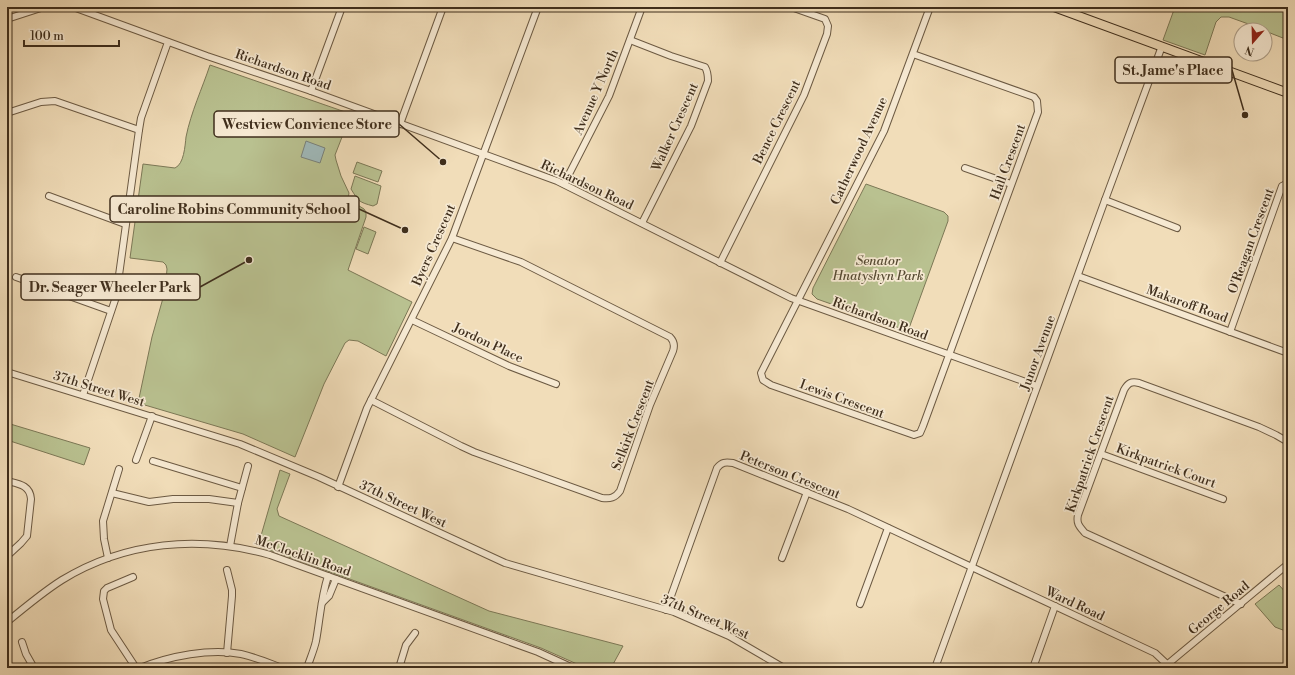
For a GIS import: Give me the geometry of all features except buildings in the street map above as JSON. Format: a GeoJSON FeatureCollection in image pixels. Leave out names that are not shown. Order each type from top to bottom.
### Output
{"type":"FeatureCollection","features":[{"type":"Feature","properties":{"kind":"main road"},"geometry":{"type":"LineString","coordinates":[[1054,7],[1288,92]]}},
{"type":"Feature","properties":{"kind":"street"},"geometry":{"type":"LineString","coordinates":[[19,7],[22,14]]}},
{"type":"Feature","properties":{"kind":"street"},"geometry":{"type":"LineString","coordinates":[[7,19],[44,7]]}},
{"type":"Feature","properties":{"kind":"street","name":"Richardson Road"},"geometry":{"type":"LineString","coordinates":[[73,7],[168,42],[311,91],[564,184],[720,263],[798,300],[1037,386]]}},
{"type":"Feature","properties":{"kind":"street"},"geometry":{"type":"LineString","coordinates":[[311,91],[342,7]]}},
{"type":"Feature","properties":{"kind":"street"},"geometry":{"type":"LineString","coordinates":[[400,124],[443,7]]}},
{"type":"Feature","properties":{"kind":"street","name":"Byers Crescent"},"geometry":{"type":"LineString","coordinates":[[338,487],[365,413],[452,238],[538,7]]}},
{"type":"Feature","properties":{"kind":"street","name":"Avenue Y North"},"geometry":{"type":"LineString","coordinates":[[564,184],[609,96],[642,7]]}},
{"type":"Feature","properties":{"kind":"street","name":"Bence Crescent"},"geometry":{"type":"LineString","coordinates":[[720,263],[804,95],[828,34],[828,26],[825,19],[791,7]]}},
{"type":"Feature","properties":{"kind":"street","name":"Catherwood Avenue"},"geometry":{"type":"LineString","coordinates":[[798,300],[884,131],[930,7]]}},
{"type":"Feature","properties":{"kind":"street","name":"Walker Crescent"},"geometry":{"type":"LineString","coordinates":[[630,40],[705,67],[708,74],[708,82],[691,126],[642,223]]}},
{"type":"Feature","properties":{"kind":"street"},"geometry":{"type":"LineString","coordinates":[[83,395],[116,297],[141,118],[168,42]]}},
{"type":"Feature","properties":{"kind":"street","name":"Junor Avenue"},"geometry":{"type":"LineString","coordinates":[[935,668],[1162,46]]}},
{"type":"Feature","properties":{"kind":"street","name":"Hall Crescent"},"geometry":{"type":"LineString","coordinates":[[913,54],[1034,97],[1037,101],[1038,112],[949,355]]}},
{"type":"Feature","properties":{"kind":"street"},"geometry":{"type":"LineString","coordinates":[[7,113],[41,102],[55,101],[139,130]]}},
{"type":"Feature","properties":{"kind":"street"},"geometry":{"type":"LineString","coordinates":[[965,168],[1011,184]]}},
{"type":"Feature","properties":{"kind":"street","name":"O'Reagan Crescent"},"geometry":{"type":"LineString","coordinates":[[1230,332],[1282,186],[1288,183]]}},
{"type":"Feature","properties":{"kind":"street"},"geometry":{"type":"LineString","coordinates":[[49,196],[125,224]]}},
{"type":"Feature","properties":{"kind":"street"},"geometry":{"type":"LineString","coordinates":[[1105,200],[1177,228]]}},
{"type":"Feature","properties":{"kind":"street","name":"Selkirk Crescent"},"geometry":{"type":"LineString","coordinates":[[371,400],[474,452],[602,498],[613,498],[620,491],[650,405],[674,351],[675,347],[673,340],[670,337],[529,266],[452,238]]}},
{"type":"Feature","properties":{"kind":"street","name":"Makaroff Road"},"geometry":{"type":"LineString","coordinates":[[1078,276],[1288,353]]}},
{"type":"Feature","properties":{"kind":"street"},"geometry":{"type":"LineString","coordinates":[[16,277],[111,311]]}},
{"type":"Feature","properties":{"kind":"street","name":"Lewis Crescent"},"geometry":{"type":"LineString","coordinates":[[798,300],[762,368],[761,373],[763,380],[771,385],[914,435],[920,433],[949,355]]}},
{"type":"Feature","properties":{"kind":"street","name":"Jordon Place"},"geometry":{"type":"LineString","coordinates":[[412,320],[509,366],[556,384]]}},
{"type":"Feature","properties":{"kind":"street","name":"37th Street West"},"geometry":{"type":"LineString","coordinates":[[7,372],[240,444],[319,477],[505,563],[666,610],[729,636],[784,668]]}},
{"type":"Feature","properties":{"kind":"street","name":"Kirkpatrick Crescent"},"geometry":{"type":"LineString","coordinates":[[1241,604],[1085,533],[1078,524],[1077,520],[1124,390],[1133,381],[1259,427],[1288,442]]}},
{"type":"Feature","properties":{"kind":"street"},"geometry":{"type":"LineString","coordinates":[[136,460],[152,416]]}},
{"type":"Feature","properties":{"kind":"street","name":"Kirkpatrick Court"},"geometry":{"type":"LineString","coordinates":[[1101,454],[1223,499]]}},
{"type":"Feature","properties":{"kind":"street"},"geometry":{"type":"LineString","coordinates":[[153,461],[242,488]]}},
{"type":"Feature","properties":{"kind":"street","name":"Peterson Crescent"},"geometry":{"type":"LineString","coordinates":[[666,610],[717,468],[724,462],[733,463],[807,492],[971,567]]}},
{"type":"Feature","properties":{"kind":"street"},"geometry":{"type":"LineString","coordinates":[[230,546],[238,503],[248,466]]}},
{"type":"Feature","properties":{"kind":"street"},"geometry":{"type":"LineString","coordinates":[[108,558],[104,539],[103,522],[119,469]]}},
{"type":"Feature","properties":{"kind":"street"},"geometry":{"type":"LineString","coordinates":[[7,481],[24,486],[28,489],[31,499],[27,536],[7,556]]}},
{"type":"Feature","properties":{"kind":"street"},"geometry":{"type":"LineString","coordinates":[[782,558],[807,492]]}},
{"type":"Feature","properties":{"kind":"street"},"geometry":{"type":"LineString","coordinates":[[112,493],[149,502],[180,499],[209,499],[238,503]]}},
{"type":"Feature","properties":{"kind":"street"},"geometry":{"type":"LineString","coordinates":[[860,604],[888,528]]}},
{"type":"Feature","properties":{"kind":"street","name":"McClocklin Road"},"geometry":{"type":"LineString","coordinates":[[7,622],[41,594],[61,580],[83,568],[108,558],[140,549],[171,544],[201,543],[230,546],[270,555],[538,652],[573,668]]}},
{"type":"Feature","properties":{"kind":"street","name":"George Road"},"geometry":{"type":"LineString","coordinates":[[1167,667],[1288,564]]}},
{"type":"Feature","properties":{"kind":"street","name":"Ward Road"},"geometry":{"type":"LineString","coordinates":[[971,567],[1155,653],[1167,667]]}},
{"type":"Feature","properties":{"kind":"street"},"geometry":{"type":"LineString","coordinates":[[227,570],[232,596],[227,653]]}},
{"type":"Feature","properties":{"kind":"street"},"geometry":{"type":"LineString","coordinates":[[307,668],[316,641],[322,603],[322,593],[328,576]]}},
{"type":"Feature","properties":{"kind":"street"},"geometry":{"type":"LineString","coordinates":[[133,577],[107,588],[104,591],[103,599],[111,630],[136,668]]}},
{"type":"Feature","properties":{"kind":"street"},"geometry":{"type":"LineString","coordinates":[[322,603],[329,596],[336,579]]}},
{"type":"Feature","properties":{"kind":"street"},"geometry":{"type":"LineString","coordinates":[[1033,668],[1056,606]]}},
{"type":"Feature","properties":{"kind":"street"},"geometry":{"type":"LineString","coordinates":[[399,668],[406,645],[415,633]]}},
{"type":"Feature","properties":{"kind":"street"},"geometry":{"type":"LineString","coordinates":[[22,642],[26,654],[34,668]]}},
{"type":"Feature","properties":{"kind":"street"},"geometry":{"type":"LineString","coordinates":[[140,668],[170,658],[227,653],[252,657],[282,668]]}},
{"type":"Feature","properties":{"kind":"green space"},"geometry":{"type":"Polygon","coordinates":[[[1175,7],[1288,7],[1288,40],[1273,34],[1273,22],[1243,22],[1229,17],[1221,17],[1216,22],[1205,55],[1163,40],[1175,7]]]}},
{"type":"Feature","properties":{"kind":"green space"},"geometry":{"type":"Polygon","coordinates":[[[210,65],[351,114],[335,155],[341,176],[349,193],[348,199],[364,209],[366,212],[366,217],[348,270],[412,302],[386,356],[358,341],[349,340],[345,343],[324,384],[295,457],[243,434],[138,403],[152,337],[165,291],[167,269],[163,262],[130,258],[143,164],[175,168],[178,166],[184,154],[186,137],[191,119],[210,65]]]}},
{"type":"Feature","properties":{"kind":"green space"},"geometry":{"type":"Polygon","coordinates":[[[357,162],[382,171],[378,182],[353,173],[357,162]]]}},
{"type":"Feature","properties":{"kind":"green space"},"geometry":{"type":"Polygon","coordinates":[[[355,176],[381,186],[377,204],[373,206],[360,201],[356,197],[351,189],[355,176]]]}},
{"type":"Feature","properties":{"kind":"green space","name":"Senator Hnatyshyn Park"},"geometry":{"type":"Polygon","coordinates":[[[866,184],[944,212],[948,216],[948,221],[908,331],[817,299],[812,294],[813,288],[866,184]]]}},
{"type":"Feature","properties":{"kind":"green space"},"geometry":{"type":"Polygon","coordinates":[[[364,227],[376,232],[368,254],[356,249],[364,227]]]}},
{"type":"Feature","properties":{"kind":"green space"},"geometry":{"type":"Polygon","coordinates":[[[7,423],[90,448],[84,465],[7,440],[7,423]]]}},
{"type":"Feature","properties":{"kind":"green space"},"geometry":{"type":"Polygon","coordinates":[[[280,470],[290,474],[277,509],[279,516],[489,611],[623,646],[611,668],[586,668],[541,648],[258,546],[280,470]]]}},
{"type":"Feature","properties":{"kind":"green space"},"geometry":{"type":"Polygon","coordinates":[[[1279,585],[1288,595],[1288,632],[1275,627],[1255,604],[1279,585]]]}},
{"type":"Feature","properties":{"kind":"water"},"geometry":{"type":"Polygon","coordinates":[[[306,141],[325,148],[320,163],[301,157],[306,141]]]}},
{"type":"Feature","properties":{"kind":"place","name":"St. Jame's Place"},"geometry":{"type":"Point","coordinates":[1245,115]}},
{"type":"Feature","properties":{"kind":"place","name":"Westview Convience Store"},"geometry":{"type":"Point","coordinates":[443,162]}},
{"type":"Feature","properties":{"kind":"place","name":"Caroline Robins Community School"},"geometry":{"type":"Point","coordinates":[405,230]}},
{"type":"Feature","properties":{"kind":"place","name":"Dr. Seager Wheeler Park"},"geometry":{"type":"Point","coordinates":[249,260]}}]}
